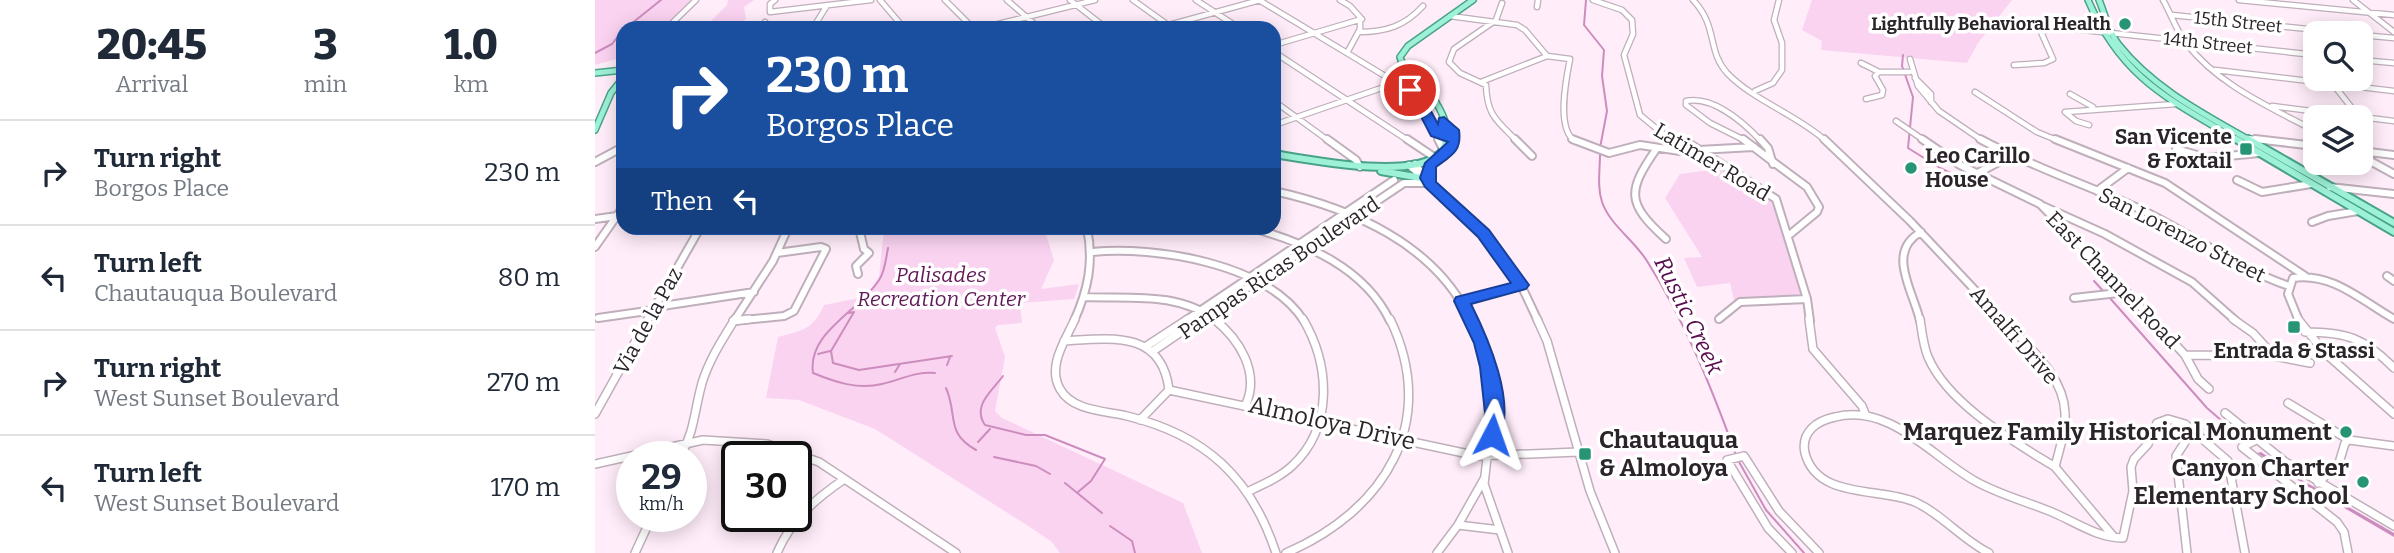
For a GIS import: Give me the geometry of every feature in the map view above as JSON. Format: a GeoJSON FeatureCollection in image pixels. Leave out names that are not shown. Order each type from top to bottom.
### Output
{"type":"FeatureCollection","features":[{"type":"Feature","properties":{"kind":"main road"},"geometry":{"type":"LineString","coordinates":[[1281,155],[1426,180],[1433,160],[1443,149],[1447,133],[1444,121],[1427,89],[1405,70],[1400,61],[1408,46],[1473,0]]}},
{"type":"Feature","properties":{"kind":"main road"},"geometry":{"type":"LineString","coordinates":[[2088,0],[2110,48],[2125,65],[2176,104],[2394,233]]}},
{"type":"Feature","properties":{"kind":"main road"},"geometry":{"type":"LineString","coordinates":[[2099,0],[2112,33],[2127,55],[2153,80],[2180,99],[2394,223]]}},
{"type":"Feature","properties":{"kind":"main road"},"geometry":{"type":"LineString","coordinates":[[595,74],[616,74]]}},
{"type":"Feature","properties":{"kind":"main road"},"geometry":{"type":"LineString","coordinates":[[595,130],[616,85]]}},
{"type":"Feature","properties":{"kind":"main road"},"geometry":{"type":"LineString","coordinates":[[1384,172],[1414,167],[1444,156],[1454,142],[1453,130],[1444,121]]}},
{"type":"Feature","properties":{"kind":"main road"},"geometry":{"type":"LineString","coordinates":[[1438,136],[1445,138],[1447,133]]}},
{"type":"Feature","properties":{"kind":"main road"},"geometry":{"type":"LineString","coordinates":[[1360,167],[1414,167]]}},
{"type":"Feature","properties":{"kind":"street"},"geometry":{"type":"LineString","coordinates":[[674,21],[696,0]]}},
{"type":"Feature","properties":{"kind":"street"},"geometry":{"type":"LineString","coordinates":[[775,0],[770,4],[770,12],[871,0]]}},
{"type":"Feature","properties":{"kind":"street"},"geometry":{"type":"LineString","coordinates":[[880,0],[898,21]]}},
{"type":"Feature","properties":{"kind":"street"},"geometry":{"type":"LineString","coordinates":[[945,0],[966,21]]}},
{"type":"Feature","properties":{"kind":"street"},"geometry":{"type":"LineString","coordinates":[[1007,0],[1031,21]]}},
{"type":"Feature","properties":{"kind":"street"},"geometry":{"type":"LineString","coordinates":[[1070,0],[1097,21]]}},
{"type":"Feature","properties":{"kind":"street"},"geometry":{"type":"LineString","coordinates":[[1011,21],[1095,0]]}},
{"type":"Feature","properties":{"kind":"street"},"geometry":{"type":"LineString","coordinates":[[1133,0],[1163,21]]}},
{"type":"Feature","properties":{"kind":"street"},"geometry":{"type":"LineString","coordinates":[[1196,0],[1228,21]]}},
{"type":"Feature","properties":{"kind":"street"},"geometry":{"type":"LineString","coordinates":[[1189,21],[1259,0],[1417,97],[1443,149]]}},
{"type":"Feature","properties":{"kind":"street"},"geometry":{"type":"LineString","coordinates":[[1340,0],[1353,7],[1362,19],[1359,32],[1347,53]]}},
{"type":"Feature","properties":{"kind":"street"},"geometry":{"type":"LineString","coordinates":[[1537,8],[1538,0]]}},
{"type":"Feature","properties":{"kind":"street","name":"Latimer Road"},"geometry":{"type":"LineString","coordinates":[[1593,0],[1619,8],[1634,24],[1633,36],[1625,46],[1624,55],[1640,115],[1654,130],[1699,150],[1776,199],[1807,299],[1813,349],[1862,406],[1866,416]]}},
{"type":"Feature","properties":{"kind":"street","name":"Amalfi Drive"},"geometry":{"type":"LineString","coordinates":[[1693,0],[1706,12],[1711,22],[1715,55],[1721,65],[1731,75],[1817,133],[1921,232],[2055,378],[2067,402],[2067,419],[2055,467]]}},
{"type":"Feature","properties":{"kind":"street"},"geometry":{"type":"LineString","coordinates":[[1755,91],[1773,83],[1782,69],[1782,43],[1774,20],[1779,0]]}},
{"type":"Feature","properties":{"kind":"street"},"geometry":{"type":"LineString","coordinates":[[2163,0],[2185,41],[2213,70],[2267,106],[2303,125]]}},
{"type":"Feature","properties":{"kind":"street"},"geometry":{"type":"LineString","coordinates":[[2239,0],[2394,15]]}},
{"type":"Feature","properties":{"kind":"street"},"geometry":{"type":"LineString","coordinates":[[2353,0],[2394,32]]}},
{"type":"Feature","properties":{"kind":"street"},"geometry":{"type":"LineString","coordinates":[[1501,3],[1493,23],[1454,49],[1448,60],[1457,71],[1481,82],[1487,88],[1487,106],[1492,117],[1532,156]]}},
{"type":"Feature","properties":{"kind":"street"},"geometry":{"type":"LineString","coordinates":[[1359,32],[1396,28],[1410,20],[1423,6]]}},
{"type":"Feature","properties":{"kind":"street"},"geometry":{"type":"LineString","coordinates":[[817,21],[826,7]]}},
{"type":"Feature","properties":{"kind":"street","name":"15th Street"},"geometry":{"type":"LineString","coordinates":[[2172,15],[2303,28]]}},
{"type":"Feature","properties":{"kind":"street"},"geometry":{"type":"LineString","coordinates":[[1450,16],[1521,26],[1547,56]]}},
{"type":"Feature","properties":{"kind":"street"},"geometry":{"type":"LineString","coordinates":[[1281,43],[1362,19]]}},
{"type":"Feature","properties":{"kind":"street","name":"14th Street"},"geometry":{"type":"LineString","coordinates":[[2014,65],[2044,64],[2053,59],[2041,34],[2047,28],[2069,27],[2303,53]]}},
{"type":"Feature","properties":{"kind":"street"},"geometry":{"type":"LineString","coordinates":[[2373,36],[2394,38]]}},
{"type":"Feature","properties":{"kind":"street"},"geometry":{"type":"LineString","coordinates":[[1281,56],[1433,160]]}},
{"type":"Feature","properties":{"kind":"street"},"geometry":{"type":"LineString","coordinates":[[1481,82],[1547,56],[1562,56],[1570,60],[1564,85],[1564,126],[1574,141],[1600,152],[1640,145],[1680,151],[1754,148]]}},
{"type":"Feature","properties":{"kind":"street"},"geometry":{"type":"LineString","coordinates":[[1861,63],[1879,72],[1910,72],[1910,60]]}},
{"type":"Feature","properties":{"kind":"street"},"geometry":{"type":"LineString","coordinates":[[2373,61],[2394,64]]}},
{"type":"Feature","properties":{"kind":"street"},"geometry":{"type":"LineString","coordinates":[[2213,70],[2303,78]]}},
{"type":"Feature","properties":{"kind":"street"},"geometry":{"type":"LineString","coordinates":[[1866,99],[1882,95],[1883,90],[1875,76],[1879,72]]}},
{"type":"Feature","properties":{"kind":"street","name":"San Lorenzo Street"},"geometry":{"type":"LineString","coordinates":[[1910,72],[1915,78],[1916,86],[1935,109],[1990,146],[2144,211],[2253,274],[2289,286]]}},
{"type":"Feature","properties":{"kind":"street"},"geometry":{"type":"LineString","coordinates":[[1281,122],[1396,83]]}},
{"type":"Feature","properties":{"kind":"street"},"geometry":{"type":"LineString","coordinates":[[2373,88],[2394,91]]}},
{"type":"Feature","properties":{"kind":"street"},"geometry":{"type":"LineString","coordinates":[[2339,91],[2350,105]]}},
{"type":"Feature","properties":{"kind":"street"},"geometry":{"type":"LineString","coordinates":[[1975,92],[2027,127],[2177,190],[2305,276],[2333,284],[2394,319]]}},
{"type":"Feature","properties":{"kind":"street"},"geometry":{"type":"LineString","coordinates":[[2070,94],[2093,107]]}},
{"type":"Feature","properties":{"kind":"street"},"geometry":{"type":"LineString","coordinates":[[1773,164],[1768,148],[1758,136],[1717,106],[1698,99],[1686,101],[1686,105],[1710,124],[1742,138],[1773,164],[1807,187],[1819,207],[1817,212],[1789,236]]}},
{"type":"Feature","properties":{"kind":"street"},"geometry":{"type":"LineString","coordinates":[[2089,125],[2076,121],[2065,112],[2093,107],[2146,108],[2176,104]]}},
{"type":"Feature","properties":{"kind":"street"},"geometry":{"type":"LineString","coordinates":[[1281,106],[1356,160],[1360,167]]}},
{"type":"Feature","properties":{"kind":"street"},"geometry":{"type":"LineString","coordinates":[[2267,106],[2303,110]]}},
{"type":"Feature","properties":{"kind":"street"},"geometry":{"type":"LineString","coordinates":[[2373,119],[2394,121]]}},
{"type":"Feature","properties":{"kind":"street","name":"East Channel Road"},"geometry":{"type":"LineString","coordinates":[[1896,121],[1976,174],[2040,204],[2185,355],[2198,379],[2209,389]]}},
{"type":"Feature","properties":{"kind":"street"},"geometry":{"type":"LineString","coordinates":[[2228,135],[2303,145]]}},
{"type":"Feature","properties":{"kind":"street"},"geometry":{"type":"LineString","coordinates":[[1657,148],[1637,176],[1634,204],[1643,220],[1665,239]]}},
{"type":"Feature","properties":{"kind":"street"},"geometry":{"type":"LineString","coordinates":[[2176,149],[2195,158],[2211,160],[2259,153]]}},
{"type":"Feature","properties":{"kind":"street"},"geometry":{"type":"LineString","coordinates":[[595,162],[616,151]]}},
{"type":"Feature","properties":{"kind":"street"},"geometry":{"type":"LineString","coordinates":[[2373,154],[2394,155]]}},
{"type":"Feature","properties":{"kind":"street"},"geometry":{"type":"LineString","coordinates":[[1976,174],[2010,156]]}},
{"type":"Feature","properties":{"kind":"street"},"geometry":{"type":"LineString","coordinates":[[2373,161],[2394,174]]}},
{"type":"Feature","properties":{"kind":"street"},"geometry":{"type":"LineString","coordinates":[[1414,167],[1484,234],[1521,285],[1547,341],[1578,452],[1600,520],[1615,553]]}},
{"type":"Feature","properties":{"kind":"street"},"geometry":{"type":"LineString","coordinates":[[2097,191],[2128,168]]}},
{"type":"Feature","properties":{"kind":"street","name":"Pampas Ricas Boulevard"},"geometry":{"type":"LineString","coordinates":[[1384,172],[1394,180]]}},
{"type":"Feature","properties":{"kind":"street","name":"Pampas Ricas Boulevard"},"geometry":{"type":"LineString","coordinates":[[1145,346],[1250,279],[1394,180],[1402,180],[1404,183]]}},
{"type":"Feature","properties":{"kind":"street","name":"Pampas Ricas Boulevard"},"geometry":{"type":"LineString","coordinates":[[1153,351],[1357,217],[1404,183],[1426,180]]}},
{"type":"Feature","properties":{"kind":"street"},"geometry":{"type":"LineString","coordinates":[[2237,180],[2262,192],[2311,184]]}},
{"type":"Feature","properties":{"kind":"street"},"geometry":{"type":"LineString","coordinates":[[2330,187],[2394,194]]}},
{"type":"Feature","properties":{"kind":"street"},"geometry":{"type":"LineString","coordinates":[[1281,193],[1348,213],[1382,229],[1419,254],[1462,301],[1482,343],[1493,388],[1494,413],[1489,457],[1484,479],[1458,525],[1437,553]]}},
{"type":"Feature","properties":{"kind":"street"},"geometry":{"type":"LineString","coordinates":[[2040,204],[2105,234],[2193,282],[2229,317],[2253,333],[2274,356]]}},
{"type":"Feature","properties":{"kind":"street"},"geometry":{"type":"LineString","coordinates":[[2312,222],[2328,216],[2358,211]]}},
{"type":"Feature","properties":{"kind":"street"},"geometry":{"type":"LineString","coordinates":[[595,219],[616,216]]}},
{"type":"Feature","properties":{"kind":"street"},"geometry":{"type":"LineString","coordinates":[[595,247],[616,217]]}},
{"type":"Feature","properties":{"kind":"street"},"geometry":{"type":"LineString","coordinates":[[1921,232],[1911,237],[1903,270],[1932,364],[1991,425],[2055,467],[2114,538]]}},
{"type":"Feature","properties":{"kind":"street","name":"Via de la Paz"},"geometry":{"type":"LineString","coordinates":[[595,414],[696,235]]}},
{"type":"Feature","properties":{"kind":"street"},"geometry":{"type":"LineString","coordinates":[[689,441],[702,383],[716,348],[754,292],[785,235]]}},
{"type":"Feature","properties":{"kind":"street"},"geometry":{"type":"LineString","coordinates":[[858,274],[856,266],[869,253],[864,248],[861,235]]}},
{"type":"Feature","properties":{"kind":"street"},"geometry":{"type":"LineString","coordinates":[[1088,235],[1092,252],[1089,285],[1064,341],[1054,373],[1057,385],[1065,396],[1089,409],[1140,419],[1195,444],[1215,457],[1249,491],[1269,530],[1276,553]]}},
{"type":"Feature","properties":{"kind":"street"},"geometry":{"type":"LineString","coordinates":[[1273,235],[1302,244],[1347,270],[1368,289],[1386,312],[1396,331],[1407,366],[1409,388],[1402,439],[1379,484],[1358,510],[1319,538],[1286,553]]}},
{"type":"Feature","properties":{"kind":"street"},"geometry":{"type":"LineString","coordinates":[[733,321],[784,316],[795,311],[826,249],[821,247],[777,253]]}},
{"type":"Feature","properties":{"kind":"street"},"geometry":{"type":"LineString","coordinates":[[1092,252],[1116,248],[1137,250],[1217,265],[1258,283],[1287,302],[1304,320],[1314,337],[1324,370],[1324,406],[1310,442],[1292,466],[1249,491]]}},
{"type":"Feature","properties":{"kind":"street"},"geometry":{"type":"LineString","coordinates":[[2305,276],[2293,278],[2289,286],[2290,305],[2305,332],[2394,414]]}},
{"type":"Feature","properties":{"kind":"street"},"geometry":{"type":"LineString","coordinates":[[2387,276],[2394,281]]}},
{"type":"Feature","properties":{"kind":"street"},"geometry":{"type":"LineString","coordinates":[[1462,301],[1521,285]]}},
{"type":"Feature","properties":{"kind":"street"},"geometry":{"type":"LineString","coordinates":[[599,318],[754,292]]}},
{"type":"Feature","properties":{"kind":"street"},"geometry":{"type":"LineString","coordinates":[[2074,298],[2127,292]]}},
{"type":"Feature","properties":{"kind":"street"},"geometry":{"type":"LineString","coordinates":[[1084,297],[1157,298],[1201,311],[1209,316],[1227,329],[1241,348],[1251,377],[1251,391],[1245,404]]}},
{"type":"Feature","properties":{"kind":"street"},"geometry":{"type":"LineString","coordinates":[[1719,319],[1739,302],[1807,299]]}},
{"type":"Feature","properties":{"kind":"street"},"geometry":{"type":"LineString","coordinates":[[2305,332],[2356,336],[2371,344],[2394,368]]}},
{"type":"Feature","properties":{"kind":"street"},"geometry":{"type":"LineString","coordinates":[[1064,341],[1116,340],[1145,346],[1153,351],[1167,368],[1169,390],[1140,419]]}},
{"type":"Feature","properties":{"kind":"street"},"geometry":{"type":"LineString","coordinates":[[2185,355],[2274,356],[2310,363]]}},
{"type":"Feature","properties":{"kind":"street","name":"Almoloya Drive"},"geometry":{"type":"LineString","coordinates":[[1169,390],[1489,457],[1578,452]]}},
{"type":"Feature","properties":{"kind":"street"},"geometry":{"type":"LineString","coordinates":[[2288,402],[2349,440],[2394,446]]}},
{"type":"Feature","properties":{"kind":"street"},"geometry":{"type":"LineString","coordinates":[[2225,413],[2256,440],[2318,483],[2394,526]]}},
{"type":"Feature","properties":{"kind":"street"},"geometry":{"type":"LineString","coordinates":[[1989,553],[1968,542],[1933,513],[1913,501],[1897,495],[1844,488],[1830,482],[1812,469],[1806,460],[1803,442],[1811,428],[1836,416],[1866,416],[1906,433],[1962,473],[1987,487],[2114,538],[2123,538],[2133,491],[2130,473],[2134,459],[2148,444],[2157,423],[2168,419],[2193,430],[2223,454],[2231,467],[2245,553]]}},
{"type":"Feature","properties":{"kind":"street"},"geometry":{"type":"LineString","coordinates":[[2187,553],[2176,456],[2193,430]]}},
{"type":"Feature","properties":{"kind":"street"},"geometry":{"type":"LineString","coordinates":[[692,436],[703,440]]}},
{"type":"Feature","properties":{"kind":"street"},"geometry":{"type":"LineString","coordinates":[[699,441],[748,440],[819,462],[956,553]]}},
{"type":"Feature","properties":{"kind":"street"},"geometry":{"type":"LineString","coordinates":[[2256,440],[2242,447],[2337,522],[2344,532],[2348,553]]}},
{"type":"Feature","properties":{"kind":"street"},"geometry":{"type":"LineString","coordinates":[[2318,483],[2339,463],[2345,443],[2349,440]]}},
{"type":"Feature","properties":{"kind":"street"},"geometry":{"type":"LineString","coordinates":[[1791,553],[1768,528],[1727,460],[1739,457],[1779,511],[1819,553]]}},
{"type":"Feature","properties":{"kind":"street"},"geometry":{"type":"LineString","coordinates":[[595,464],[616,459]]}},
{"type":"Feature","properties":{"kind":"street"},"geometry":{"type":"LineString","coordinates":[[1484,479],[1507,553]]}},
{"type":"Feature","properties":{"kind":"street"},"geometry":{"type":"LineString","coordinates":[[777,553],[783,536],[799,515],[843,480]]}},
{"type":"Feature","properties":{"kind":"street"},"geometry":{"type":"LineString","coordinates":[[1458,525],[1500,530]]}},
{"type":"Feature","properties":{"kind":"street"},"geometry":{"type":"LineString","coordinates":[[635,553],[645,532]]}},
{"type":"Feature","properties":{"kind":"green space"},"geometry":{"type":"Polygon","coordinates":[[[595,0],[690,0],[691,3],[672,21],[616,21],[616,59],[595,65],[595,0]]]}},
{"type":"Feature","properties":{"kind":"green space"},"geometry":{"type":"Polygon","coordinates":[[[728,0],[754,0],[744,7],[746,19],[744,21],[711,21],[727,5],[728,0]]]}},
{"type":"Feature","properties":{"kind":"green space"},"geometry":{"type":"Polygon","coordinates":[[[1812,0],[2012,0],[1978,43],[1967,63],[1821,50],[1822,41],[1802,30],[1812,0]]]}},
{"type":"Feature","properties":{"kind":"green space"},"geometry":{"type":"Polygon","coordinates":[[[1726,168],[1756,186],[1771,199],[1791,248],[1799,278],[1800,298],[1734,300],[1730,283],[1697,287],[1684,258],[1702,257],[1665,198],[1680,174],[1726,168]]]}},
{"type":"Feature","properties":{"kind":"green space","name":"Palisades Recreation Center"},"geometry":{"type":"Polygon","coordinates":[[[883,235],[1046,235],[1054,260],[1041,289],[1079,284],[1074,299],[1020,303],[1022,323],[998,325],[995,328],[1005,357],[995,411],[1002,418],[1183,503],[1202,553],[1060,553],[1052,542],[1033,529],[875,429],[799,400],[766,398],[778,337],[806,328],[816,320],[824,305],[865,297],[879,277],[883,235]]]}},
{"type":"Feature","properties":{"kind":"shaded area"},"geometry":{"type":"Polygon","coordinates":[[[2261,452],[2302,480],[2394,533],[2394,537],[2310,488],[2257,453],[2261,452]]]}},
{"type":"Feature","properties":{"kind":"waterway"},"geometry":{"type":"LineString","coordinates":[[635,21],[661,0]]}},
{"type":"Feature","properties":{"kind":"waterway","name":"Rustic Creek"},"geometry":{"type":"LineString","coordinates":[[1586,0],[1584,25],[1604,50],[1602,76],[1607,111],[1600,148]]}},
{"type":"Feature","properties":{"kind":"waterway"},"geometry":{"type":"LineString","coordinates":[[595,53],[616,39]]}},
{"type":"Feature","properties":{"kind":"waterway"},"geometry":{"type":"LineString","coordinates":[[1903,55],[1902,66],[1913,97],[1908,148],[1940,168],[1980,187]]}},
{"type":"Feature","properties":{"kind":"waterway","name":"Rustic Creek"},"geometry":{"type":"LineString","coordinates":[[1600,154],[1602,202],[1616,225],[1647,261],[1674,307],[1707,380],[1736,455]]}},
{"type":"Feature","properties":{"kind":"waterway"},"geometry":{"type":"LineString","coordinates":[[888,248],[879,280],[826,334],[818,346],[813,359],[813,373],[855,386],[873,386],[921,373],[935,373]]}},
{"type":"Feature","properties":{"kind":"waterway"},"geometry":{"type":"LineString","coordinates":[[2094,281],[2105,293]]}},
{"type":"Feature","properties":{"kind":"waterway"},"geometry":{"type":"LineString","coordinates":[[2109,297],[2207,408],[2237,434]]}},
{"type":"Feature","properties":{"kind":"waterway"},"geometry":{"type":"LineString","coordinates":[[849,313],[854,312],[831,351],[833,363],[859,370],[952,356]]}},
{"type":"Feature","properties":{"kind":"waterway"},"geometry":{"type":"LineString","coordinates":[[818,354],[830,351]]}},
{"type":"Feature","properties":{"kind":"waterway"},"geometry":{"type":"LineString","coordinates":[[947,365],[950,357]]}},
{"type":"Feature","properties":{"kind":"waterway"},"geometry":{"type":"LineString","coordinates":[[895,372],[900,364]]}},
{"type":"Feature","properties":{"kind":"waterway"},"geometry":{"type":"LineString","coordinates":[[1003,376],[982,405],[985,425],[1026,435],[1045,435],[1105,459],[1091,481],[1078,492]]}},
{"type":"Feature","properties":{"kind":"waterway"},"geometry":{"type":"LineString","coordinates":[[946,388],[956,430],[966,444],[976,450]]}},
{"type":"Feature","properties":{"kind":"waterway"},"geometry":{"type":"LineString","coordinates":[[978,442],[990,429]]}},
{"type":"Feature","properties":{"kind":"waterway"},"geometry":{"type":"LineString","coordinates":[[994,457],[1036,466],[1050,474]]}},
{"type":"Feature","properties":{"kind":"waterway","name":"Rustic Creek"},"geometry":{"type":"LineString","coordinates":[[1738,460],[1766,510],[1804,553]]}},
{"type":"Feature","properties":{"kind":"waterway"},"geometry":{"type":"LineString","coordinates":[[1065,483],[1102,513]]}},
{"type":"Feature","properties":{"kind":"waterway"},"geometry":{"type":"LineString","coordinates":[[1110,526],[1132,541],[1135,553]]}},
{"type":"Feature","properties":{"kind":"place","name":"Lightfully Behavioral Health"},"geometry":{"type":"Point","coordinates":[2125,24]}},
{"type":"Feature","properties":{"kind":"place","name":"San Vicente & Foxtail"},"geometry":{"type":"Point","coordinates":[2246,149]}},
{"type":"Feature","properties":{"kind":"place","name":"Leo Carillo House"},"geometry":{"type":"Point","coordinates":[1911,168]}},
{"type":"Feature","properties":{"kind":"place","name":"Entrada & Stassi"},"geometry":{"type":"Point","coordinates":[2294,327]}},
{"type":"Feature","properties":{"kind":"place","name":"Marquez Family Historical Monument"},"geometry":{"type":"Point","coordinates":[2346,432]}},
{"type":"Feature","properties":{"kind":"place","name":"Chautauqua & Almoloya"},"geometry":{"type":"Point","coordinates":[1585,454]}},
{"type":"Feature","properties":{"kind":"place","name":"Canyon Charter Elementary School"},"geometry":{"type":"Point","coordinates":[2363,482]}},
{"type":"Feature","properties":{"kind":"route"},"geometry":{"type":"LineString","coordinates":[[1410,90],[1417,97],[1438,136],[1447,137],[1444,121],[1453,130],[1454,142],[1451,148],[1432,163],[1427,172],[1430,184],[1484,234],[1521,285],[1462,301],[1482,343],[1489,367],[1493,388],[1492,435]]}}]}
